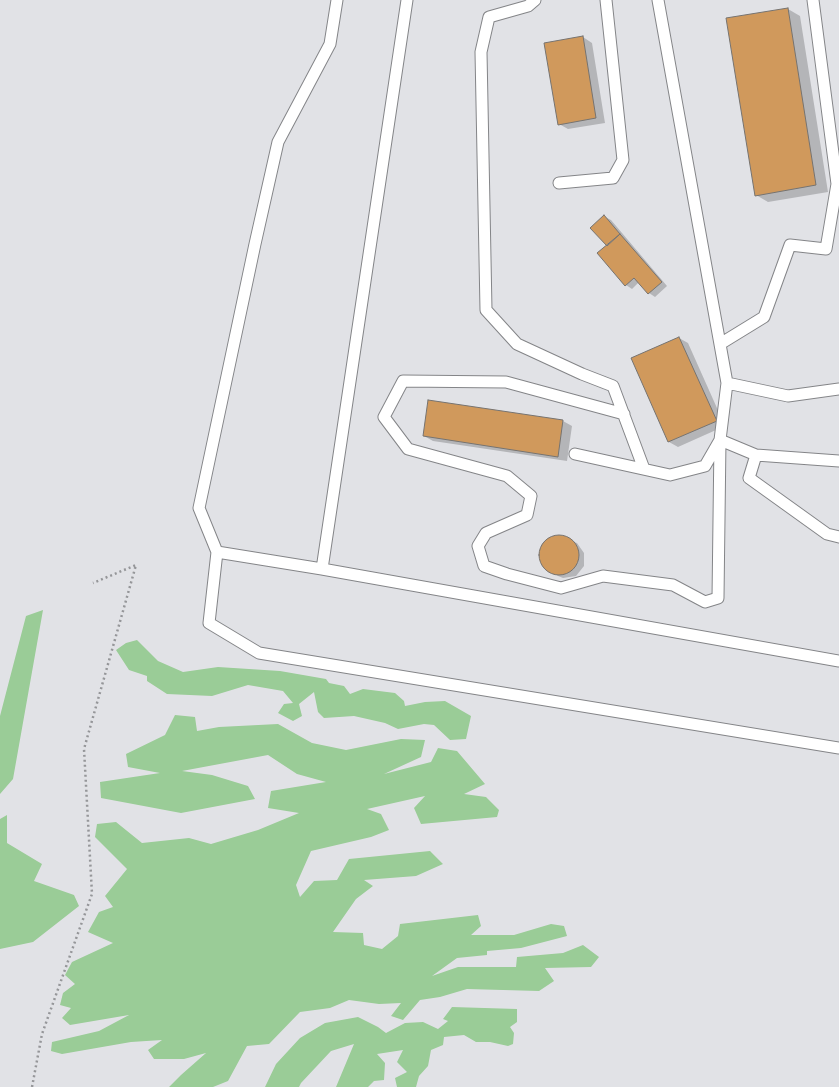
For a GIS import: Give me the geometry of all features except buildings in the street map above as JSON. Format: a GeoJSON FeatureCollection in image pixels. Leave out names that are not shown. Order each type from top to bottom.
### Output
{"type":"FeatureCollection","features":[{"type":"Feature","properties":{"kind":"lane"},"geometry":{"type":"LineString","coordinates":[[337,0],[330,44],[278,142],[198,508],[216,552],[209,623],[259,653],[839,748]]}},
{"type":"Feature","properties":{"kind":"lane"},"geometry":{"type":"LineString","coordinates":[[322,569],[407,0]]}},
{"type":"Feature","properties":{"kind":"lane"},"geometry":{"type":"LineString","coordinates":[[535,0],[528,6],[490,17],[481,52],[486,310],[517,344],[582,374],[613,386],[644,469]]}},
{"type":"Feature","properties":{"kind":"lane"},"geometry":{"type":"LineString","coordinates":[[560,183],[613,178],[623,160],[606,0]]}},
{"type":"Feature","properties":{"kind":"lane"},"geometry":{"type":"LineString","coordinates":[[624,414],[506,382],[403,381],[384,417],[408,449],[507,476],[531,496],[527,515],[486,533],[478,546],[484,566],[507,574],[561,588],[603,576],[673,585],[705,602],[718,598],[720,440],[727,383],[658,0]]}},
{"type":"Feature","properties":{"kind":"lane"},"geometry":{"type":"LineString","coordinates":[[720,344],[764,317],[790,245],[826,249],[837,184],[813,0]]}},
{"type":"Feature","properties":{"kind":"lane"},"geometry":{"type":"LineString","coordinates":[[727,383],[788,396],[839,389]]}},
{"type":"Feature","properties":{"kind":"lane"},"geometry":{"type":"LineString","coordinates":[[720,440],[756,455],[839,461]]}},
{"type":"Feature","properties":{"kind":"lane"},"geometry":{"type":"LineString","coordinates":[[575,454],[670,475],[705,466],[720,440]]}},
{"type":"Feature","properties":{"kind":"lane"},"geometry":{"type":"LineString","coordinates":[[756,455],[749,478],[827,534],[839,537]]}},
{"type":"Feature","properties":{"kind":"lane"},"geometry":{"type":"LineString","coordinates":[[216,552],[322,569],[839,661]]}},
{"type":"Feature","properties":{"kind":"path"},"geometry":{"type":"LineString","coordinates":[[32,1087],[42,1034],[92,894],[84,749],[136,566],[93,583]]}},
{"type":"Feature","properties":{"kind":"green space"},"geometry":{"type":"Polygon","coordinates":[[[43,610],[13,779],[0,794],[0,716],[26,616],[43,610]]]}},
{"type":"Feature","properties":{"kind":"green space"},"geometry":{"type":"Polygon","coordinates":[[[137,640],[158,661],[183,672],[218,667],[280,671],[326,679],[329,683],[344,686],[350,694],[363,689],[395,693],[404,701],[405,706],[425,702],[445,701],[471,716],[466,739],[450,740],[434,725],[424,724],[398,729],[385,723],[354,716],[324,718],[318,712],[314,692],[299,704],[302,716],[293,721],[278,713],[284,704],[293,703],[283,691],[248,685],[212,696],[167,694],[147,681],[147,676],[129,670],[116,650],[126,643],[137,640]]]}},
{"type":"Feature","properties":{"kind":"green space"},"geometry":{"type":"Polygon","coordinates":[[[175,715],[195,717],[197,731],[219,727],[278,724],[312,743],[346,750],[401,739],[425,740],[421,757],[384,774],[431,762],[438,748],[457,751],[485,784],[464,794],[486,797],[499,810],[497,817],[421,824],[414,808],[425,796],[367,809],[381,814],[389,830],[371,837],[311,851],[296,885],[300,897],[314,881],[337,880],[349,859],[430,851],[443,864],[416,876],[364,880],[373,886],[356,899],[333,932],[363,933],[364,945],[382,949],[398,936],[400,924],[478,915],[481,926],[471,935],[514,935],[551,924],[564,926],[567,936],[521,948],[487,951],[487,955],[457,958],[432,976],[458,967],[516,967],[517,957],[563,953],[583,945],[599,957],[591,967],[545,968],[554,981],[539,991],[467,989],[440,997],[420,1000],[403,1020],[391,1016],[401,1003],[379,1004],[349,1000],[330,1008],[300,1012],[269,1044],[247,1046],[228,1081],[213,1087],[169,1087],[206,1053],[184,1059],[154,1059],[148,1050],[162,1040],[131,1042],[62,1054],[51,1051],[52,1042],[99,1031],[129,1015],[70,1025],[62,1018],[71,1008],[60,1005],[63,993],[75,984],[65,975],[72,962],[113,943],[88,932],[99,912],[113,907],[105,896],[127,869],[95,837],[97,824],[116,822],[142,843],[189,838],[211,844],[258,830],[299,813],[268,808],[271,791],[326,782],[297,774],[268,755],[182,771],[212,775],[248,786],[255,799],[181,813],[101,798],[100,782],[160,773],[128,767],[126,754],[165,735],[175,715]]]}},
{"type":"Feature","properties":{"kind":"green space"},"geometry":{"type":"Polygon","coordinates":[[[7,815],[7,843],[42,864],[34,881],[74,895],[79,906],[33,942],[0,949],[0,819],[7,815]]]}},
{"type":"Feature","properties":{"kind":"green space"},"geometry":{"type":"Polygon","coordinates":[[[452,1007],[517,1009],[517,1022],[510,1027],[514,1033],[513,1044],[508,1046],[490,1042],[476,1042],[464,1035],[444,1037],[443,1045],[431,1050],[428,1066],[419,1076],[416,1087],[397,1087],[395,1078],[407,1072],[397,1062],[403,1050],[377,1054],[385,1063],[384,1080],[374,1081],[368,1087],[336,1087],[354,1044],[331,1051],[299,1087],[265,1087],[276,1064],[300,1038],[325,1023],[358,1017],[378,1027],[386,1033],[405,1023],[423,1022],[438,1029],[448,1021],[443,1019],[452,1007]]]}}]}
